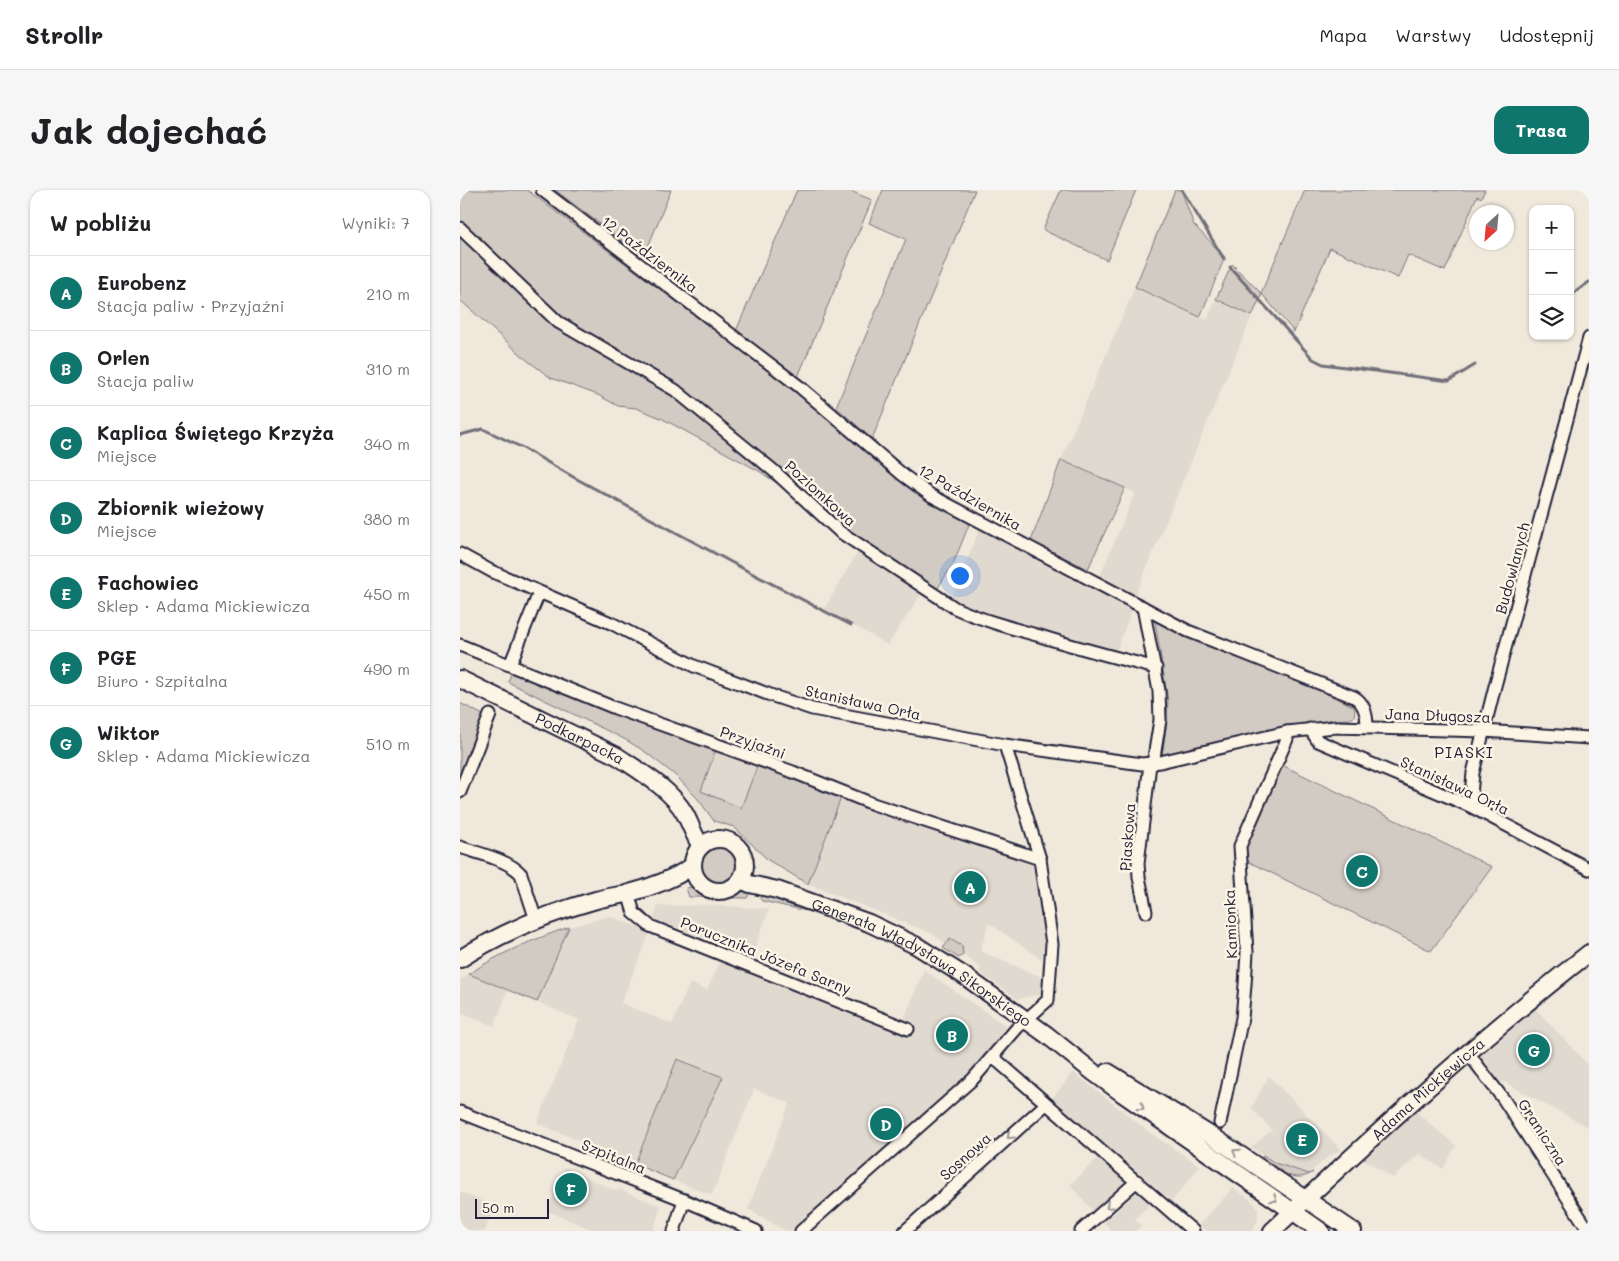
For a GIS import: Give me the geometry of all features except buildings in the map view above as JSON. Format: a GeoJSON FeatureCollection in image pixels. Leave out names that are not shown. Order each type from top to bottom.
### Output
{"type":"FeatureCollection","features":[{"type":"Feature","properties":{"kind":"main road","name":"Podkarpacka"},"geometry":{"type":"LineString","coordinates":[[460,679],[617,756],[656,784],[686,815],[693,819],[706,843]]}},
{"type":"Feature","properties":{"kind":"main road"},"geometry":{"type":"LineString","coordinates":[[628,893],[644,893],[690,883],[702,884],[718,891],[726,890],[734,886],[743,874],[745,860],[742,852],[736,845],[729,840],[720,838],[706,843],[694,858],[693,866],[694,872],[702,884]]}},
{"type":"Feature","properties":{"kind":"main road"},"geometry":{"type":"LineString","coordinates":[[460,959],[496,938],[536,920],[599,899],[628,893],[672,879],[693,866]]}},
{"type":"Feature","properties":{"kind":"main road","name":"Generała Władysława Sikorskiego"},"geometry":{"type":"LineString","coordinates":[[743,874],[750,884],[777,890],[869,923],[940,960],[1025,1019],[1092,1072],[1321,1231]]}},
{"type":"Feature","properties":{"kind":"main road","name":"Adama Mickiewicza"},"geometry":{"type":"LineString","coordinates":[[1272,1231],[1468,1052],[1530,999],[1589,953]]}},
{"type":"Feature","properties":{"kind":"main road","name":"Generała Władysława Sikorskiego"},"geometry":{"type":"LineString","coordinates":[[1060,1045],[1155,1100],[1215,1138],[1353,1231]]}},
{"type":"Feature","properties":{"kind":"street","name":"12 Października"},"geometry":{"type":"LineString","coordinates":[[542,190],[800,387],[922,489],[979,522],[1188,631],[1354,697],[1364,707],[1367,727]]}},
{"type":"Feature","properties":{"kind":"street","name":"Poziomkowa"},"geometry":{"type":"LineString","coordinates":[[460,228],[558,322],[675,390],[774,471],[840,532],[955,608],[1013,629],[1156,668]]}},
{"type":"Feature","properties":{"kind":"street","name":"Budowlanych"},"geometry":{"type":"LineString","coordinates":[[1470,806],[1473,773],[1589,338]]}},
{"type":"Feature","properties":{"kind":"street","name":"Stanisława Orła"},"geometry":{"type":"LineString","coordinates":[[460,554],[491,571],[539,593],[613,624],[694,666],[812,709],[1005,745],[1151,764],[1287,732]]}},
{"type":"Feature","properties":{"kind":"street"},"geometry":{"type":"LineString","coordinates":[[510,665],[539,593]]}},
{"type":"Feature","properties":{"kind":"street"},"geometry":{"type":"LineString","coordinates":[[1143,607],[1156,668]]}},
{"type":"Feature","properties":{"kind":"street","name":"Przyjaźni"},"geometry":{"type":"LineString","coordinates":[[460,645],[615,708],[793,772],[872,804],[1040,859]]}},
{"type":"Feature","properties":{"kind":"street","name":"Piaskowa"},"geometry":{"type":"LineString","coordinates":[[1146,912],[1138,863],[1151,764],[1160,720],[1156,668]]}},
{"type":"Feature","properties":{"kind":"street"},"geometry":{"type":"LineString","coordinates":[[460,792],[490,715]]}},
{"type":"Feature","properties":{"kind":"street","name":"Jana Długosza"},"geometry":{"type":"LineString","coordinates":[[1287,732],[1335,727],[1367,727],[1484,731],[1589,738]]}},
{"type":"Feature","properties":{"kind":"street","name":"Stanisława Orła"},"geometry":{"type":"LineString","coordinates":[[1310,729],[1318,741],[1470,806],[1589,869]]}},
{"type":"Feature","properties":{"kind":"street","name":"Kamionka"},"geometry":{"type":"LineString","coordinates":[[1220,1123],[1242,1018],[1245,985],[1247,952],[1240,846],[1287,739],[1287,732]]}},
{"type":"Feature","properties":{"kind":"street"},"geometry":{"type":"LineString","coordinates":[[801,1231],[974,1079],[1025,1019],[1048,1000],[1052,944],[1040,859],[1005,745]]}},
{"type":"Feature","properties":{"kind":"street"},"geometry":{"type":"LineString","coordinates":[[460,847],[509,864],[517,869],[524,881],[536,920]]}},
{"type":"Feature","properties":{"kind":"street","name":"Porucznika Józefa Sarny"},"geometry":{"type":"LineString","coordinates":[[628,893],[634,913],[650,926],[908,1028]]}},
{"type":"Feature","properties":{"kind":"street","name":"Graniczna"},"geometry":{"type":"LineString","coordinates":[[1468,1052],[1504,1100],[1589,1231]]}},
{"type":"Feature","properties":{"kind":"street"},"geometry":{"type":"LineString","coordinates":[[993,1057],[1193,1231]]}},
{"type":"Feature","properties":{"kind":"street","name":"Sosnowa"},"geometry":{"type":"LineString","coordinates":[[905,1231],[1046,1104]]}},
{"type":"Feature","properties":{"kind":"street","name":"Szpitalna"},"geometry":{"type":"LineString","coordinates":[[460,1112],[684,1200],[756,1231]]}},
{"type":"Feature","properties":{"kind":"street"},"geometry":{"type":"LineString","coordinates":[[1081,1231],[1137,1181]]}},
{"type":"Feature","properties":{"kind":"street"},"geometry":{"type":"LineString","coordinates":[[674,1231],[684,1200]]}},
{"type":"Feature","properties":{"kind":"shaded area"},"geometry":{"type":"Polygon","coordinates":[[[460,190],[527,190],[781,380],[903,484],[922,498],[970,522],[954,562],[936,591],[832,529],[784,488],[759,471],[661,418],[636,408],[618,406],[598,395],[551,378],[527,360],[460,300],[460,190]]]}},
{"type":"Feature","properties":{"kind":"shaded area"},"geometry":{"type":"Polygon","coordinates":[[[555,190],[671,190],[644,257],[555,190]]]}},
{"type":"Feature","properties":{"kind":"shaded area"},"geometry":{"type":"Polygon","coordinates":[[[797,190],[848,190],[872,200],[797,379],[736,331],[797,190]]]}},
{"type":"Feature","properties":{"kind":"shaded area"},"geometry":{"type":"Polygon","coordinates":[[[883,190],[975,190],[872,439],[836,407],[906,239],[869,223],[883,190]]]}},
{"type":"Feature","properties":{"kind":"shaded area"},"geometry":{"type":"Polygon","coordinates":[[[1061,190],[1136,190],[1107,260],[1043,230],[1061,190]]]}},
{"type":"Feature","properties":{"kind":"shaded area"},"geometry":{"type":"Polygon","coordinates":[[[1175,190],[1181,190],[1194,225],[1225,257],[1200,317],[1135,287],[1175,190]]]}},
{"type":"Feature","properties":{"kind":"shaded area"},"geometry":{"type":"Polygon","coordinates":[[[1305,190],[1485,190],[1481,198],[1477,196],[1473,205],[1469,205],[1469,215],[1445,271],[1408,255],[1398,278],[1330,248],[1294,332],[1262,294],[1252,316],[1216,299],[1232,264],[1261,293],[1305,190]]]}},
{"type":"Feature","properties":{"kind":"shaded area"},"geometry":{"type":"Polygon","coordinates":[[[1135,287],[1207,320],[1216,299],[1252,316],[1134,598],[1099,578],[1135,493],[1061,460],[1135,287]]]}},
{"type":"Feature","properties":{"kind":"shaded area"},"geometry":{"type":"Polygon","coordinates":[[[1061,460],[1125,488],[1088,569],[1031,541],[1061,460]]]}},
{"type":"Feature","properties":{"kind":"shaded area"},"geometry":{"type":"Polygon","coordinates":[[[980,528],[1133,607],[1114,657],[1039,633],[958,602],[952,597],[980,528]]]}},
{"type":"Feature","properties":{"kind":"shaded area"},"geometry":{"type":"Polygon","coordinates":[[[859,550],[923,591],[888,645],[824,609],[859,550]]]}},
{"type":"Feature","properties":{"kind":"shaded area"},"geometry":{"type":"Polygon","coordinates":[[[1155,621],[1326,690],[1325,693],[1353,706],[1355,710],[1354,717],[1350,719],[1327,720],[1327,723],[1162,756],[1168,701],[1155,621]]]}},
{"type":"Feature","properties":{"kind":"shaded area"},"geometry":{"type":"Polygon","coordinates":[[[512,671],[716,749],[701,791],[741,808],[758,764],[842,795],[808,884],[768,860],[734,827],[714,821],[698,799],[675,775],[644,751],[626,740],[508,682],[512,671]]]}},
{"type":"Feature","properties":{"kind":"shaded area"},"geometry":{"type":"Polygon","coordinates":[[[460,703],[485,716],[460,783],[460,703]]]}},
{"type":"Feature","properties":{"kind":"shaded area"},"geometry":{"type":"Polygon","coordinates":[[[716,749],[758,764],[742,808],[700,792],[716,749]]]}},
{"type":"Feature","properties":{"kind":"shaded area"},"geometry":{"type":"Polygon","coordinates":[[[1282,765],[1492,867],[1431,951],[1247,861],[1245,849],[1282,765]]]}},
{"type":"Feature","properties":{"kind":"shaded area"},"geometry":{"type":"Polygon","coordinates":[[[842,795],[966,838],[1031,863],[1034,868],[1041,905],[1047,951],[1041,959],[989,923],[980,951],[1044,978],[1045,990],[1042,994],[1018,999],[979,972],[981,968],[931,933],[808,884],[842,795]]]}},
{"type":"Feature","properties":{"kind":"shaded area"},"geometry":{"type":"Polygon","coordinates":[[[720,847],[727,848],[733,852],[737,858],[737,872],[733,878],[727,882],[720,883],[713,882],[707,878],[703,872],[702,865],[703,858],[707,852],[713,848],[720,847]]]}},
{"type":"Feature","properties":{"kind":"shaded area"},"geometry":{"type":"Polygon","coordinates":[[[692,887],[720,896],[752,889],[747,898],[689,897],[686,888],[692,887]]]}},
{"type":"Feature","properties":{"kind":"shaded area"},"geometry":{"type":"Polygon","coordinates":[[[761,892],[809,908],[811,912],[762,901],[760,898],[761,892]]]}},
{"type":"Feature","properties":{"kind":"shaded area"},"geometry":{"type":"Polygon","coordinates":[[[706,905],[769,909],[752,956],[654,919],[658,906],[706,905]]]}},
{"type":"Feature","properties":{"kind":"shaded area"},"geometry":{"type":"Polygon","coordinates":[[[609,916],[650,932],[621,1003],[672,1024],[690,983],[707,990],[721,960],[899,1031],[924,970],[1006,1026],[988,1053],[927,1113],[792,1231],[786,1231],[748,1209],[790,1103],[754,1089],[712,1195],[673,1180],[723,1077],[677,1059],[635,1164],[537,1123],[579,1020],[537,1002],[569,927],[609,916]]]}},
{"type":"Feature","properties":{"kind":"shaded area"},"geometry":{"type":"Polygon","coordinates":[[[569,927],[537,1002],[469,974],[505,953],[569,927]]]}},
{"type":"Feature","properties":{"kind":"shaded area"},"geometry":{"type":"Polygon","coordinates":[[[950,939],[962,946],[963,955],[959,958],[943,948],[950,939]]]}},
{"type":"Feature","properties":{"kind":"shaded area"},"geometry":{"type":"Polygon","coordinates":[[[469,974],[508,990],[494,1026],[460,1012],[460,980],[469,974]]]}},
{"type":"Feature","properties":{"kind":"shaded area"},"geometry":{"type":"Polygon","coordinates":[[[1534,1007],[1589,1066],[1589,1127],[1504,1082],[1499,1084],[1478,1056],[1534,1007]]]}},
{"type":"Feature","properties":{"kind":"shaded area"},"geometry":{"type":"Polygon","coordinates":[[[677,1059],[723,1077],[673,1180],[635,1164],[677,1059]]]}},
{"type":"Feature","properties":{"kind":"shaded area"},"geometry":{"type":"Polygon","coordinates":[[[1073,1072],[1149,1132],[1200,1166],[1172,1201],[1052,1099],[1073,1072]]]}},
{"type":"Feature","properties":{"kind":"shaded area"},"geometry":{"type":"Polygon","coordinates":[[[1269,1076],[1341,1150],[1329,1156],[1307,1175],[1290,1175],[1251,1147],[1272,1130],[1251,1108],[1269,1076]]]}},
{"type":"Feature","properties":{"kind":"shaded area"},"geometry":{"type":"Polygon","coordinates":[[[1416,1112],[1456,1146],[1443,1169],[1419,1154],[1393,1178],[1364,1159],[1416,1112]]]}},
{"type":"Feature","properties":{"kind":"shaded area"},"geometry":{"type":"Polygon","coordinates":[[[1263,1155],[1275,1163],[1309,1174],[1313,1172],[1306,1176],[1299,1177],[1286,1174],[1262,1157],[1263,1155]]]}},
{"type":"Feature","properties":{"kind":"shaded area"},"geometry":{"type":"Polygon","coordinates":[[[1099,1157],[1125,1181],[1093,1211],[1070,1185],[1099,1157]]]}},
{"type":"Feature","properties":{"kind":"shaded area"},"geometry":{"type":"Polygon","coordinates":[[[565,1168],[617,1191],[618,1189],[661,1206],[653,1231],[596,1231],[547,1211],[565,1168]]]}},
{"type":"Feature","properties":{"kind":"shaded area"},"geometry":{"type":"Polygon","coordinates":[[[1233,1188],[1251,1200],[1258,1208],[1258,1219],[1252,1231],[1206,1231],[1199,1225],[1233,1188]]]}},
{"type":"Feature","properties":{"kind":"shaded area"},"geometry":{"type":"Polygon","coordinates":[[[1138,1191],[1151,1203],[1135,1219],[1141,1226],[1135,1231],[1112,1231],[1104,1222],[1138,1191]]]}},
{"type":"Feature","properties":{"kind":"shaded area"},"geometry":{"type":"Polygon","coordinates":[[[460,1192],[494,1206],[485,1231],[460,1231],[460,1192]]]}},
{"type":"Feature","properties":{"kind":"waterway"},"geometry":{"type":"LineString","coordinates":[[1182,190],[1224,259]]}},
{"type":"Feature","properties":{"kind":"waterway"},"geometry":{"type":"LineString","coordinates":[[1230,267],[1313,359],[1323,364],[1449,381],[1475,365]]}},
{"type":"Feature","properties":{"kind":"waterway"},"geometry":{"type":"LineString","coordinates":[[1571,295],[1589,282]]}},
{"type":"Feature","properties":{"kind":"waterway"},"geometry":{"type":"LineString","coordinates":[[460,435],[483,429],[523,448],[575,478],[851,625]]}},
{"type":"Feature","properties":{"kind":"place","name":"Kaplica Świętego Krzyża"},"geometry":{"type":"Point","coordinates":[1362,871]}},
{"type":"Feature","properties":{"kind":"place","name":"Eurobenz"},"geometry":{"type":"Point","coordinates":[970,887]}},
{"type":"Feature","properties":{"kind":"place","name":"Orlen"},"geometry":{"type":"Point","coordinates":[952,1035]}},
{"type":"Feature","properties":{"kind":"place","name":"Wiktor"},"geometry":{"type":"Point","coordinates":[1534,1050]}},
{"type":"Feature","properties":{"kind":"place","name":"Zbiornik wieżowy"},"geometry":{"type":"Point","coordinates":[886,1124]}},
{"type":"Feature","properties":{"kind":"place","name":"Fachowiec"},"geometry":{"type":"Point","coordinates":[1302,1139]}},
{"type":"Feature","properties":{"kind":"place","name":"PGE"},"geometry":{"type":"Point","coordinates":[571,1189]}},
{"type":"Feature","properties":{"kind":"district","name":"PIASKI"},"geometry":{"type":"Point","coordinates":[1464,751]}}]}
